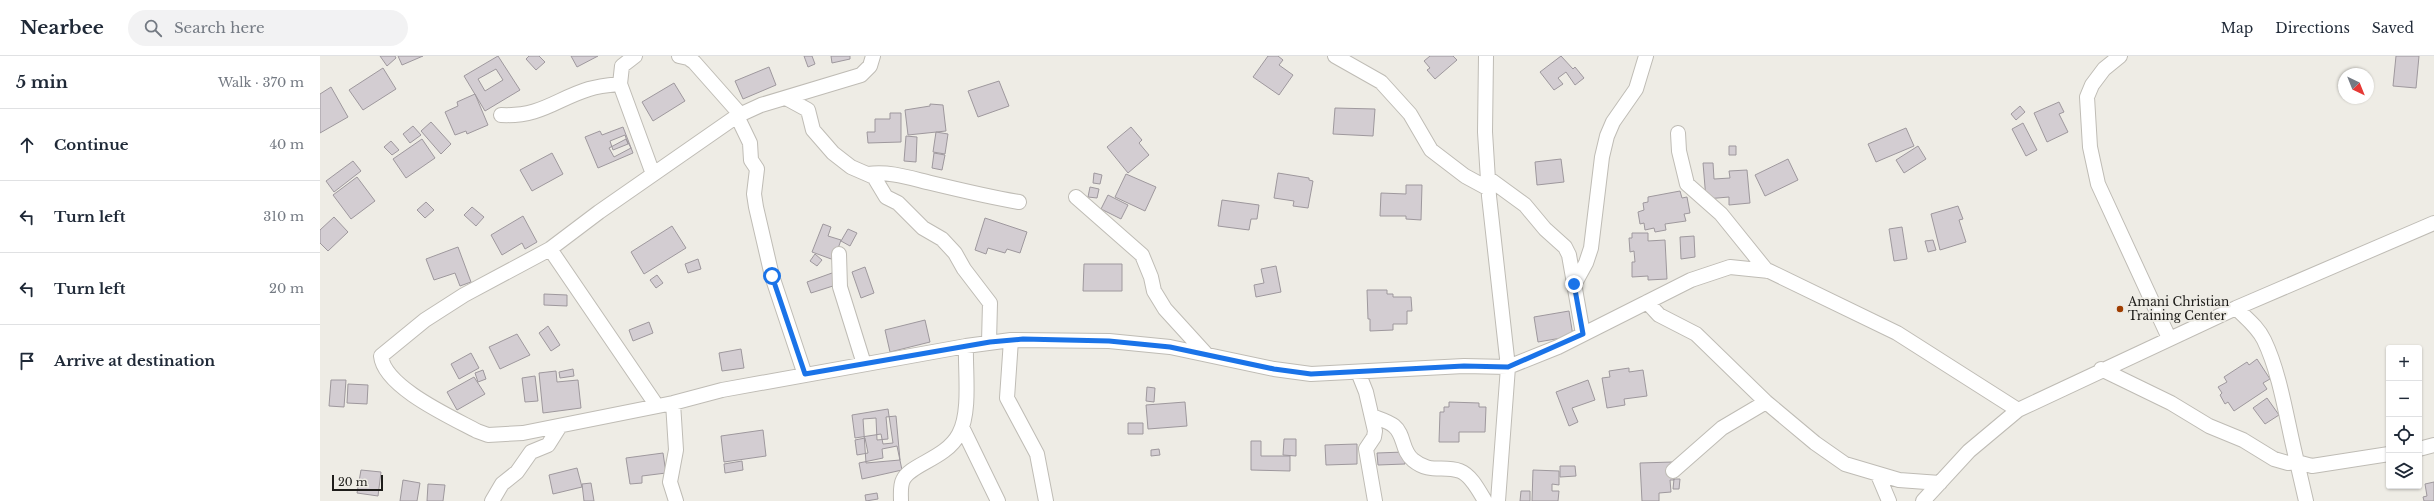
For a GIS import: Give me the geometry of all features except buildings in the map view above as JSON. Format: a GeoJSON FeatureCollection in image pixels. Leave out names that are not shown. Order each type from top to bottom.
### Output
{"type":"FeatureCollection","features":[{"type":"Feature","properties":{"kind":"street"},"geometry":{"type":"LineString","coordinates":[[635,56],[622,66],[620,71],[620,84],[653,174]]}},
{"type":"Feature","properties":{"kind":"street"},"geometry":{"type":"LineString","coordinates":[[680,56],[688,58],[694,62],[738,115],[750,143],[750,160],[757,169],[754,194],[756,207],[772,276],[805,374]]}},
{"type":"Feature","properties":{"kind":"street"},"geometry":{"type":"LineString","coordinates":[[873,56],[870,66],[861,75],[761,105],[738,115],[653,174],[550,249],[464,295],[426,320],[381,356],[381,362],[389,374],[408,392],[477,432],[488,436],[500,436],[560,426],[673,403],[722,390],[805,374],[990,342],[1011,340],[1109,341],[1170,347],[1274,369],[1311,374],[1464,366],[1508,367],[1583,334],[1691,280],[1718,269],[1730,267],[1767,271],[1897,333],[2018,410]]}},
{"type":"Feature","properties":{"kind":"street"},"geometry":{"type":"LineString","coordinates":[[1334,56],[1381,82],[1410,114],[1431,150],[1465,176],[1488,183],[1516,197],[1545,229],[1565,247],[1569,255],[1583,334]]}},
{"type":"Feature","properties":{"kind":"street"},"geometry":{"type":"LineString","coordinates":[[1486,56],[1485,132],[1488,183],[1508,367],[1498,501]]}},
{"type":"Feature","properties":{"kind":"street"},"geometry":{"type":"LineString","coordinates":[[1574,285],[1586,264],[1591,248],[1602,157],[1607,136],[1613,122],[1636,89],[1646,56]]}},
{"type":"Feature","properties":{"kind":"street"},"geometry":{"type":"LineString","coordinates":[[2120,56],[2104,69],[2092,85],[2087,97],[2090,147],[2098,184],[2169,338]]}},
{"type":"Feature","properties":{"kind":"street"},"geometry":{"type":"LineString","coordinates":[[501,115],[514,116],[540,111],[589,89],[620,84]]}},
{"type":"Feature","properties":{"kind":"street"},"geometry":{"type":"LineString","coordinates":[[786,98],[808,110],[813,130],[833,153],[851,167],[878,180],[886,197],[898,203],[923,228],[942,239],[958,256],[964,269],[990,304],[990,342]]}},
{"type":"Feature","properties":{"kind":"street"},"geometry":{"type":"LineString","coordinates":[[1678,133],[1679,151],[1686,184],[1721,214],[1767,271]]}},
{"type":"Feature","properties":{"kind":"street"},"geometry":{"type":"LineString","coordinates":[[868,174],[884,172],[983,196],[1018,202]]}},
{"type":"Feature","properties":{"kind":"street"},"geometry":{"type":"LineString","coordinates":[[1076,197],[1142,255],[1151,277],[1154,291],[1165,309],[1206,354]]}},
{"type":"Feature","properties":{"kind":"street"},"geometry":{"type":"LineString","coordinates":[[1923,501],[1969,451],[2018,410],[2169,338],[2434,223]]}},
{"type":"Feature","properties":{"kind":"street"},"geometry":{"type":"LineString","coordinates":[[550,249],[657,406]]}},
{"type":"Feature","properties":{"kind":"street"},"geometry":{"type":"LineString","coordinates":[[839,254],[840,287],[864,364]]}},
{"type":"Feature","properties":{"kind":"street"},"geometry":{"type":"LineString","coordinates":[[1647,302],[1659,315],[1696,334],[1766,402],[1815,443],[1845,464],[1899,480],[1940,483]]}},
{"type":"Feature","properties":{"kind":"street"},"geometry":{"type":"LineString","coordinates":[[2236,308],[2255,326],[2264,339],[2274,368],[2306,501]]}},
{"type":"Feature","properties":{"kind":"street"},"geometry":{"type":"LineString","coordinates":[[1011,340],[1006,398],[1037,454],[1046,501]]}},
{"type":"Feature","properties":{"kind":"street"},"geometry":{"type":"LineString","coordinates":[[901,501],[903,479],[910,472],[943,453],[960,434],[966,400],[966,346]]}},
{"type":"Feature","properties":{"kind":"street"},"geometry":{"type":"LineString","coordinates":[[2101,370],[2171,403],[2209,426],[2243,440],[2274,458],[2288,463],[2297,462],[2312,466],[2386,454]]}},
{"type":"Feature","properties":{"kind":"street"},"geometry":{"type":"LineString","coordinates":[[1358,372],[1372,416],[1374,437],[1366,449],[1375,501]]}},
{"type":"Feature","properties":{"kind":"street"},"geometry":{"type":"LineString","coordinates":[[1673,471],[1722,428],[1766,402]]}},
{"type":"Feature","properties":{"kind":"street"},"geometry":{"type":"LineString","coordinates":[[673,403],[676,450],[670,482],[672,496],[676,501]]}},
{"type":"Feature","properties":{"kind":"street"},"geometry":{"type":"LineString","coordinates":[[1372,416],[1393,424],[1398,430],[1402,446],[1413,460],[1427,468],[1459,470],[1469,478],[1485,501]]}},
{"type":"Feature","properties":{"kind":"street"},"geometry":{"type":"LineString","coordinates":[[492,501],[502,484],[517,472],[531,452],[548,445],[560,426]]}},
{"type":"Feature","properties":{"kind":"street"},"geometry":{"type":"LineString","coordinates":[[962,426],[998,501]]}},
{"type":"Feature","properties":{"kind":"street"},"geometry":{"type":"LineString","coordinates":[[2422,448],[2434,446]]}},
{"type":"Feature","properties":{"kind":"street"},"geometry":{"type":"LineString","coordinates":[[1878,475],[1889,501]]}},
{"type":"Feature","properties":{"kind":"place","name":"Amani Christian Training Center"},"geometry":{"type":"Point","coordinates":[2120,309]}},
{"type":"Feature","properties":{"kind":"route"},"geometry":{"type":"LineString","coordinates":[[772,276],[805,374],[994,341],[1023,339],[1109,341],[1170,347],[1274,369],[1311,374],[1464,366],[1508,367],[1558,347],[1583,334],[1574,284]]}}]}
